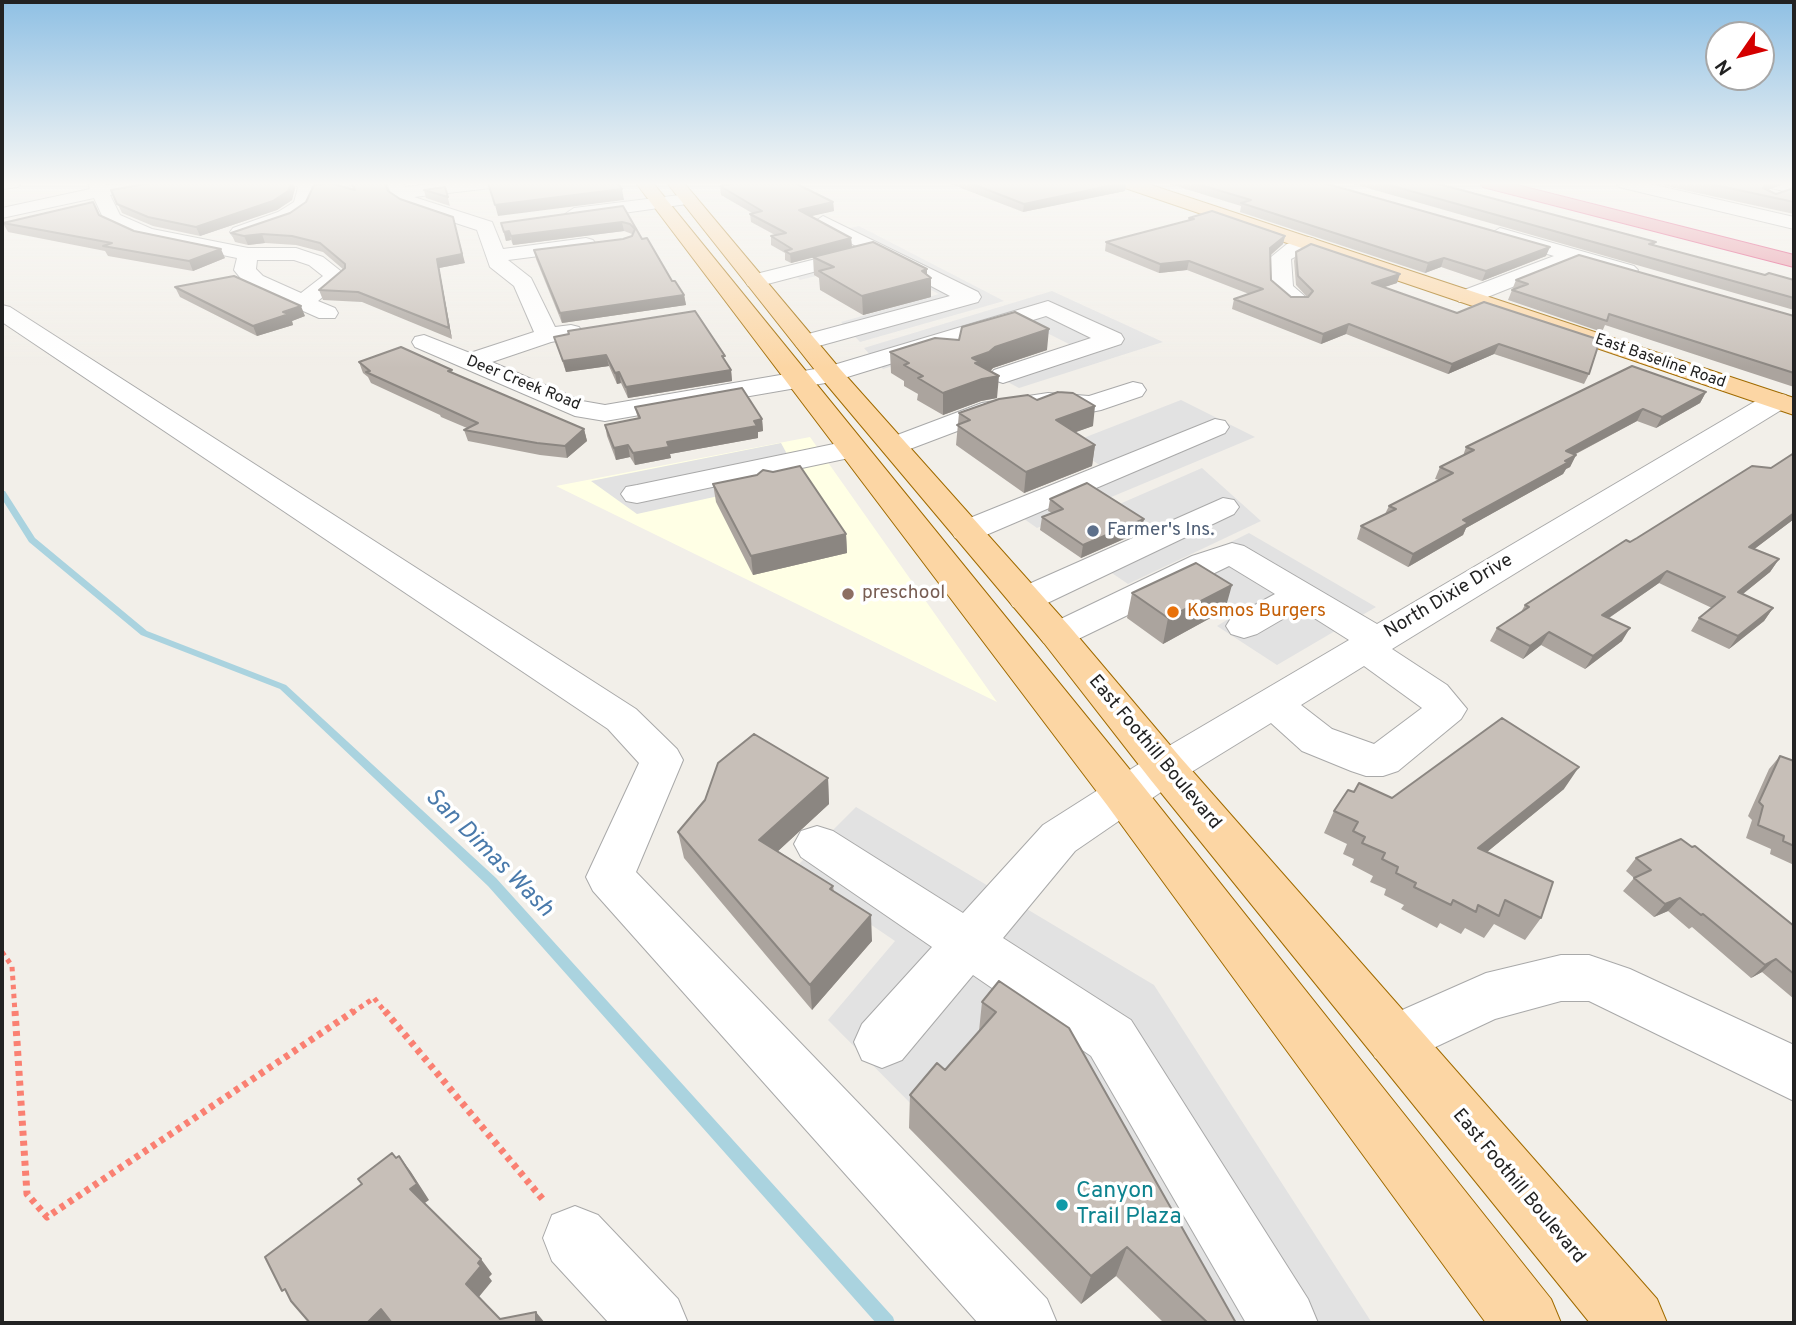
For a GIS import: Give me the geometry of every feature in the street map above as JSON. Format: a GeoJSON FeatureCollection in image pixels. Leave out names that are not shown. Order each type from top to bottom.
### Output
{"type":"FeatureCollection","features":[{"type":"Feature","properties":{"kind":"highway"},"geometry":{"type":"LineString","coordinates":[[1731,245],[1794,261]]}},
{"type":"Feature","properties":{"kind":"highway"},"geometry":{"type":"LineString","coordinates":[[1761,245],[1794,253]]}},
{"type":"Feature","properties":{"kind":"main road","name":"East Foothill Boulevard"},"geometry":{"type":"LineString","coordinates":[[696,245],[763,337],[853,449],[1144,781],[1395,1040],[1633,1323]]}},
{"type":"Feature","properties":{"kind":"main road","name":"East Foothill Boulevard"},"geometry":{"type":"LineString","coordinates":[[726,245],[831,374],[1057,635],[1144,781],[1527,1323]]}},
{"type":"Feature","properties":{"kind":"main road","name":"East Baseline Road"},"geometry":{"type":"LineString","coordinates":[[1313,245],[1785,404]]}},
{"type":"Feature","properties":{"kind":"street"},"geometry":{"type":"LineString","coordinates":[[209,245],[248,254],[296,254],[316,261],[336,276],[303,302]]}},
{"type":"Feature","properties":{"kind":"street"},"geometry":{"type":"LineString","coordinates":[[493,245],[494,256],[500,267],[523,283],[547,335]]}},
{"type":"Feature","properties":{"kind":"street"},"geometry":{"type":"LineString","coordinates":[[494,256],[581,245]]}},
{"type":"Feature","properties":{"kind":"street"},"geometry":{"type":"LineString","coordinates":[[806,342],[970,297],[868,245]]}},
{"type":"Feature","properties":{"kind":"street"},"geometry":{"type":"LineString","coordinates":[[1297,299],[1282,289],[1281,257],[1303,245]]}},
{"type":"Feature","properties":{"kind":"street"},"geometry":{"type":"LineString","coordinates":[[1538,245],[1652,277]]}},
{"type":"Feature","properties":{"kind":"street"},"geometry":{"type":"LineString","coordinates":[[756,281],[878,250]]}},
{"type":"Feature","properties":{"kind":"street"},"geometry":{"type":"LineString","coordinates":[[248,254],[246,270],[255,281],[327,313]]}},
{"type":"Feature","properties":{"kind":"street"},"geometry":{"type":"LineString","coordinates":[[1467,297],[1574,255]]}},
{"type":"Feature","properties":{"kind":"street","name":"Deer Creek Road"},"geometry":{"type":"LineString","coordinates":[[424,342],[575,408],[605,413],[831,374],[1048,308],[1112,339],[1074,352]]}},
{"type":"Feature","properties":{"kind":"street"},"geometry":{"type":"LineString","coordinates":[[2,312],[622,719],[662,761],[610,877],[1023,1323]]}},
{"type":"Feature","properties":{"kind":"street"},"geometry":{"type":"LineString","coordinates":[[1010,320],[1074,352]]}},
{"type":"Feature","properties":{"kind":"street"},"geometry":{"type":"LineString","coordinates":[[469,362],[547,335],[598,328]]}},
{"type":"Feature","properties":{"kind":"street"},"geometry":{"type":"LineString","coordinates":[[1003,375],[1074,352]]}},
{"type":"Feature","properties":{"kind":"street"},"geometry":{"type":"LineString","coordinates":[[894,446],[992,410],[1048,401],[1091,404],[1132,390]]}},
{"type":"Feature","properties":{"kind":"street","name":"North Dixie Drive"},"geometry":{"type":"LineString","coordinates":[[882,1042],[1059,838],[1144,781],[1370,644],[1785,404]]}},
{"type":"Feature","properties":{"kind":"street"},"geometry":{"type":"LineString","coordinates":[[967,531],[1215,427]]}},
{"type":"Feature","properties":{"kind":"street"},"geometry":{"type":"LineString","coordinates":[[637,494],[853,449]]}},
{"type":"Feature","properties":{"kind":"street"},"geometry":{"type":"LineString","coordinates":[[1026,599],[1223,507]]}},
{"type":"Feature","properties":{"kind":"street"},"geometry":{"type":"LineString","coordinates":[[1057,635],[1204,563],[1232,554],[1300,594],[1370,644],[1447,709],[1383,760],[1366,760],[1317,740],[1273,703]]}},
{"type":"Feature","properties":{"kind":"street"},"geometry":{"type":"LineString","coordinates":[[1244,626],[1300,594]]}},
{"type":"Feature","properties":{"kind":"street"},"geometry":{"type":"LineString","coordinates":[[817,844],[1111,1038],[1284,1323]]}},
{"type":"Feature","properties":{"kind":"street"},"geometry":{"type":"LineString","coordinates":[[1395,1040],[1486,997],[1561,978],[1589,978],[1670,1013],[1794,1074]]}},
{"type":"Feature","properties":{"kind":"street"},"geometry":{"type":"LineString","coordinates":[[575,1238],[654,1323]]}},
{"type":"Feature","properties":{"kind":"path"},"geometry":{"type":"LineString","coordinates":[[2,952],[12,966],[27,1194],[47,1217],[374,998],[575,1238]]}},
{"type":"Feature","properties":{"kind":"shaded area"},"geometry":{"type":"Polygon","coordinates":[[[856,245],[895,245],[1004,301],[860,342],[841,322],[939,294],[874,262],[800,280],[788,268],[863,249],[856,245]]]}},
{"type":"Feature","properties":{"kind":"shaded area"},"geometry":{"type":"Polygon","coordinates":[[[1052,291],[1163,342],[1019,388],[1004,380],[1085,352],[1029,324],[883,369],[864,348],[1052,291]]]}},
{"type":"Feature","properties":{"kind":"shaded area"},"geometry":{"type":"Polygon","coordinates":[[[1181,400],[1255,437],[1037,528],[1020,516],[1113,474],[1068,444],[1181,400]]]}},
{"type":"Feature","properties":{"kind":"shaded area","name":"preschool"},"geometry":{"type":"Polygon","coordinates":[[[810,437],[997,702],[556,486],[810,437]]]}},
{"type":"Feature","properties":{"kind":"shaded area"},"geometry":{"type":"Polygon","coordinates":[[[781,443],[800,478],[637,514],[591,481],[781,443]]]}},
{"type":"Feature","properties":{"kind":"shaded area"},"geometry":{"type":"Polygon","coordinates":[[[1202,468],[1261,521],[1128,584],[1106,569],[1167,541],[1115,506],[1202,468]]]}},
{"type":"Feature","properties":{"kind":"shaded area"},"geometry":{"type":"Polygon","coordinates":[[[1249,533],[1376,607],[1277,665],[1217,626],[1240,612],[1172,571],[1249,533]]]}},
{"type":"Feature","properties":{"kind":"shaded area"},"geometry":{"type":"Polygon","coordinates":[[[856,807],[1154,985],[1372,1323],[1219,1323],[919,1112],[828,1020],[895,941],[792,871],[856,807]]]}},
{"type":"Feature","properties":{"kind":"building"},"geometry":{"type":"Polygon","coordinates":[[[201,245],[221,249],[189,261],[103,246],[201,245]]]}},
{"type":"Feature","properties":{"kind":"building"},"geometry":{"type":"Polygon","coordinates":[[[322,245],[460,245],[462,254],[437,259],[449,328],[358,292],[319,290],[345,268],[345,264],[322,245]]]}},
{"type":"Feature","properties":{"kind":"building"},"geometry":{"type":"Polygon","coordinates":[[[576,245],[651,245],[672,281],[675,281],[684,295],[560,313],[534,250],[576,245]]]}},
{"type":"Feature","properties":{"kind":"building"},"geometry":{"type":"Polygon","coordinates":[[[785,245],[825,245],[790,254],[785,251],[792,249],[785,245]]]}},
{"type":"Feature","properties":{"kind":"building"},"geometry":{"type":"Polygon","coordinates":[[[862,245],[879,245],[927,269],[922,271],[931,278],[862,296],[819,271],[834,267],[813,257],[862,245]]]}},
{"type":"Feature","properties":{"kind":"building"},"geometry":{"type":"Polygon","coordinates":[[[1113,245],[1274,245],[1270,248],[1271,280],[1291,297],[1308,297],[1313,291],[1298,276],[1296,252],[1313,245],[1400,274],[1372,283],[1457,313],[1484,302],[1600,340],[1589,374],[1499,344],[1452,364],[1349,324],[1323,334],[1234,299],[1263,289],[1189,261],[1160,264],[1113,245]]]}},
{"type":"Feature","properties":{"kind":"building"},"geometry":{"type":"Polygon","coordinates":[[[1371,245],[1550,247],[1486,271],[1444,258],[1428,263],[1371,245]]]}},
{"type":"Feature","properties":{"kind":"building"},"geometry":{"type":"Polygon","coordinates":[[[1604,245],[1652,245],[1765,275],[1769,273],[1794,280],[1794,298],[1604,245]]]}},
{"type":"Feature","properties":{"kind":"building"},"geometry":{"type":"Polygon","coordinates":[[[1579,255],[1794,316],[1794,373],[1609,314],[1607,321],[1512,290],[1528,284],[1516,280],[1579,255]]]}},
{"type":"Feature","properties":{"kind":"building"},"geometry":{"type":"Polygon","coordinates":[[[234,276],[301,306],[283,312],[289,314],[253,326],[175,287],[234,276]]]}},
{"type":"Feature","properties":{"kind":"building"},"geometry":{"type":"Polygon","coordinates":[[[695,311],[725,356],[722,356],[731,370],[626,387],[606,355],[563,361],[554,337],[569,334],[568,331],[695,311]]]}},
{"type":"Feature","properties":{"kind":"building"},"geometry":{"type":"Polygon","coordinates":[[[1015,312],[1049,329],[995,347],[972,358],[980,362],[975,363],[999,376],[943,393],[918,378],[923,376],[904,365],[909,363],[890,352],[935,338],[959,340],[962,327],[1015,312]]]}},
{"type":"Feature","properties":{"kind":"building"},"geometry":{"type":"Polygon","coordinates":[[[401,347],[452,370],[448,371],[584,429],[565,446],[464,430],[478,423],[366,372],[370,371],[359,362],[401,347]]]}},
{"type":"Feature","properties":{"kind":"building"},"geometry":{"type":"Polygon","coordinates":[[[1632,366],[1706,392],[1662,417],[1643,409],[1566,451],[1576,455],[1565,461],[1569,462],[1463,520],[1468,523],[1413,554],[1361,526],[1396,509],[1389,506],[1453,473],[1440,467],[1474,450],[1466,447],[1632,366]]]}},
{"type":"Feature","properties":{"kind":"building"},"geometry":{"type":"Polygon","coordinates":[[[742,388],[762,419],[754,421],[757,426],[667,442],[669,447],[633,453],[628,445],[614,448],[605,425],[640,418],[635,407],[742,388]]]}},
{"type":"Feature","properties":{"kind":"building"},"geometry":{"type":"Polygon","coordinates":[[[1058,392],[1073,393],[1095,406],[1056,420],[1095,445],[1026,472],[957,425],[970,420],[959,413],[999,399],[1028,395],[1037,400],[1058,392]]]}},
{"type":"Feature","properties":{"kind":"building"},"geometry":{"type":"Polygon","coordinates":[[[1794,453],[1794,513],[1749,547],[1779,559],[1738,592],[1773,608],[1738,636],[1699,618],[1725,597],[1667,571],[1602,615],[1630,628],[1593,656],[1549,632],[1530,646],[1497,628],[1529,607],[1525,605],[1626,540],[1630,542],[1637,538],[1752,466],[1771,468],[1794,453]]]}},
{"type":"Feature","properties":{"kind":"building"},"geometry":{"type":"Polygon","coordinates":[[[800,466],[846,534],[751,556],[713,484],[757,475],[763,470],[773,472],[800,466]]]}},
{"type":"Feature","properties":{"kind":"building"},"geometry":{"type":"Polygon","coordinates":[[[1087,483],[1144,519],[1083,545],[1042,517],[1063,509],[1050,499],[1087,483]]]}},
{"type":"Feature","properties":{"kind":"building"},"geometry":{"type":"Polygon","coordinates":[[[1196,563],[1232,585],[1168,618],[1132,593],[1196,563]]]}},
{"type":"Feature","properties":{"kind":"building"},"geometry":{"type":"Polygon","coordinates":[[[1502,718],[1579,767],[1478,848],[1553,882],[1541,918],[1505,900],[1499,916],[1478,905],[1476,912],[1453,900],[1451,905],[1414,887],[1416,883],[1396,873],[1398,867],[1382,859],[1385,853],[1362,843],[1365,837],[1353,831],[1358,822],[1334,811],[1348,790],[1354,792],[1359,783],[1392,798],[1502,718]]]}},
{"type":"Feature","properties":{"kind":"building"},"geometry":{"type":"Polygon","coordinates":[[[754,734],[828,778],[759,840],[833,886],[830,889],[871,915],[810,985],[678,832],[705,800],[718,763],[754,734]]]}},
{"type":"Feature","properties":{"kind":"building"},"geometry":{"type":"Polygon","coordinates":[[[1780,756],[1794,761],[1794,846],[1783,841],[1784,836],[1758,825],[1763,806],[1759,802],[1780,756]]]}},
{"type":"Feature","properties":{"kind":"building"},"geometry":{"type":"Polygon","coordinates":[[[1681,839],[1692,847],[1695,846],[1794,926],[1794,974],[1776,959],[1765,965],[1680,898],[1665,904],[1634,878],[1651,870],[1636,858],[1681,839]]]}},
{"type":"Feature","properties":{"kind":"building","name":"Canyon Trail Plaza"},"geometry":{"type":"Polygon","coordinates":[[[999,981],[1069,1028],[1236,1323],[1208,1323],[1127,1247],[1091,1276],[910,1095],[937,1063],[945,1070],[996,1012],[982,1002],[999,981]]]}},
{"type":"Feature","properties":{"kind":"building"},"geometry":{"type":"Polygon","coordinates":[[[392,1153],[396,1158],[399,1156],[417,1184],[410,1189],[481,1259],[478,1263],[481,1266],[466,1284],[500,1319],[536,1312],[536,1323],[392,1323],[381,1309],[367,1323],[310,1323],[291,1301],[285,1289],[282,1291],[265,1257],[362,1184],[358,1179],[392,1153]]]}},
{"type":"Feature","properties":{"kind":"waterway","name":"San Dimas Wash"},"geometry":{"type":"LineString","coordinates":[[2,493],[32,540],[144,633],[283,687],[492,882],[887,1323]]}},
{"type":"Feature","properties":{"kind":"place","name":"Farmer's Ins."},"geometry":{"type":"Point","coordinates":[1093,531]}},
{"type":"Feature","properties":{"kind":"place","name":"preschool"},"geometry":{"type":"Point","coordinates":[848,594]}},
{"type":"Feature","properties":{"kind":"place","name":"Kosmos Burgers"},"geometry":{"type":"Point","coordinates":[1173,612]}},
{"type":"Feature","properties":{"kind":"place","name":"Canyon Trail Plaza"},"geometry":{"type":"Point","coordinates":[1062,1205]}}]}
